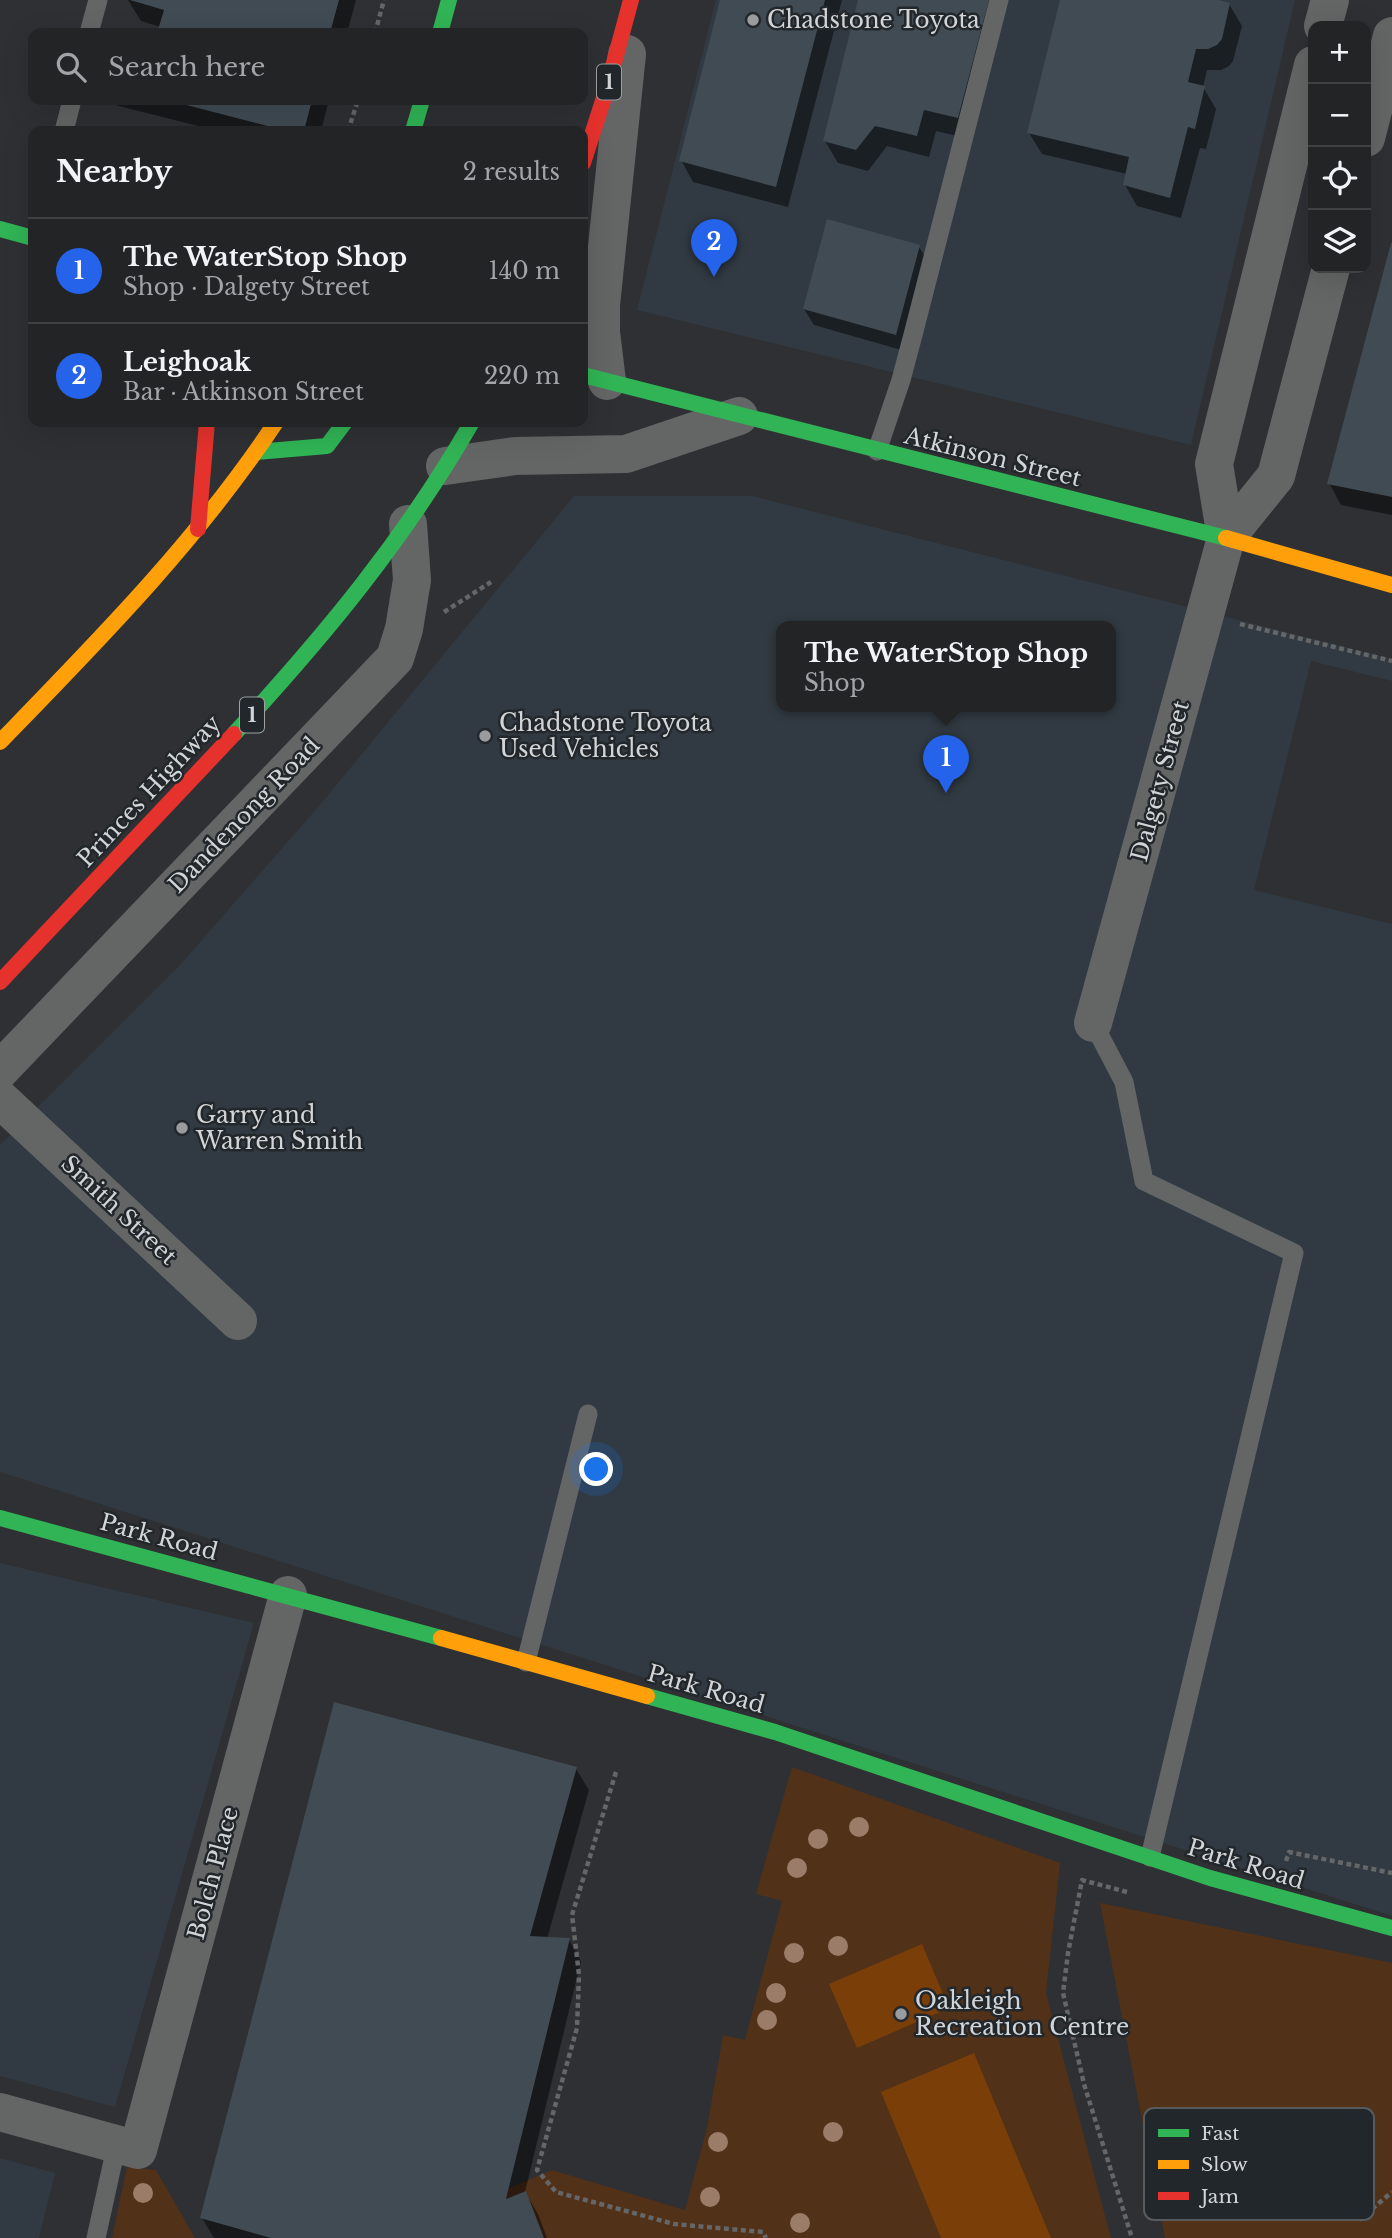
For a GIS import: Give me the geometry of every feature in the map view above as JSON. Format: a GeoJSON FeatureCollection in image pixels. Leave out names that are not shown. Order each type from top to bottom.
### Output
{"type":"FeatureCollection","features":[{"type":"Feature","properties":{"kind":"main road"},"geometry":{"type":"LineString","coordinates":[[441,28],[449,0]]}},
{"type":"Feature","properties":{"kind":"main road","name":"1"},"geometry":{"type":"LineString","coordinates":[[588,147],[632,0]]}},
{"type":"Feature","properties":{"kind":"main road"},"geometry":{"type":"LineString","coordinates":[[414,126],[421,105]]}},
{"type":"Feature","properties":{"kind":"main road"},"geometry":{"type":"LineString","coordinates":[[0,229],[28,236]]}},
{"type":"Feature","properties":{"kind":"main road","name":"Atkinson Street"},"geometry":{"type":"LineString","coordinates":[[595,378],[1226,538],[1392,585]]}},
{"type":"Feature","properties":{"kind":"main road"},"geometry":{"type":"LineString","coordinates":[[198,530],[207,427]]}},
{"type":"Feature","properties":{"kind":"main road"},"geometry":{"type":"LineString","coordinates":[[0,742],[129,607],[198,530],[273,427]]}},
{"type":"Feature","properties":{"kind":"main road"},"geometry":{"type":"LineString","coordinates":[[256,452],[327,446],[341,427]]}},
{"type":"Feature","properties":{"kind":"main road","name":"Princes Highway"},"geometry":{"type":"LineString","coordinates":[[0,982],[268,699],[324,633],[408,524],[469,427]]}},
{"type":"Feature","properties":{"kind":"main road","name":"Park Road"},"geometry":{"type":"LineString","coordinates":[[0,1518],[288,1595],[775,1732],[1200,1876],[1392,1928]]}},
{"type":"Feature","properties":{"kind":"street"},"geometry":{"type":"LineString","coordinates":[[595,378],[632,0]]}},
{"type":"Feature","properties":{"kind":"street"},"geometry":{"type":"LineString","coordinates":[[1324,21],[1330,0]]}},
{"type":"Feature","properties":{"kind":"street"},"geometry":{"type":"LineString","coordinates":[[1371,118],[1392,36]]}},
{"type":"Feature","properties":{"kind":"street","name":"Dalgety Street"},"geometry":{"type":"LineString","coordinates":[[1226,538],[1214,464],[1304,140],[1311,84]]}},
{"type":"Feature","properties":{"kind":"street","name":"Dalgety Street"},"geometry":{"type":"LineString","coordinates":[[1093,1023],[1226,538],[1276,476],[1330,273]]}},
{"type":"Feature","properties":{"kind":"street"},"geometry":{"type":"LineString","coordinates":[[445,466],[515,456],[626,453],[739,416]]}},
{"type":"Feature","properties":{"kind":"street","name":"Dandenong Road"},"geometry":{"type":"LineString","coordinates":[[0,1070],[395,658],[404,629],[412,580],[408,524]]}},
{"type":"Feature","properties":{"kind":"street","name":"Smith Street"},"geometry":{"type":"LineString","coordinates":[[0,1099],[238,1321]]}},
{"type":"Feature","properties":{"kind":"street","name":"Bolch Place"},"geometry":{"type":"LineString","coordinates":[[127,2147],[288,1595]]}},
{"type":"Feature","properties":{"kind":"street"},"geometry":{"type":"LineString","coordinates":[[0,2112],[127,2147]]}},
{"type":"Feature","properties":{"kind":"lane"},"geometry":{"type":"LineString","coordinates":[[90,28],[98,0]]}},
{"type":"Feature","properties":{"kind":"lane"},"geometry":{"type":"LineString","coordinates":[[877,451],[914,331],[999,0]]}},
{"type":"Feature","properties":{"kind":"lane"},"geometry":{"type":"LineString","coordinates":[[65,126],[71,105]]}},
{"type":"Feature","properties":{"kind":"lane"},"geometry":{"type":"LineString","coordinates":[[1093,1023],[1124,1082],[1144,1181],[1294,1253],[1150,1857]]}},
{"type":"Feature","properties":{"kind":"lane"},"geometry":{"type":"LineString","coordinates":[[526,1662],[588,1414]]}},
{"type":"Feature","properties":{"kind":"lane"},"geometry":{"type":"LineString","coordinates":[[96,2238],[127,2147]]}},
{"type":"Feature","properties":{"kind":"path"},"geometry":{"type":"LineString","coordinates":[[376,28],[384,0]]}},
{"type":"Feature","properties":{"kind":"path"},"geometry":{"type":"LineString","coordinates":[[350,126],[356,105]]}},
{"type":"Feature","properties":{"kind":"path"},"geometry":{"type":"LineString","coordinates":[[1234,622],[1392,661]]}},
{"type":"Feature","properties":{"kind":"path"},"geometry":{"type":"LineString","coordinates":[[616,1772],[572,1915],[579,1975],[577,2028],[537,2170],[556,2192],[674,2224],[763,2232],[766,2238]]}},
{"type":"Feature","properties":{"kind":"path"},"geometry":{"type":"LineString","coordinates":[[1289,1852],[1392,1872]]}},
{"type":"Feature","properties":{"kind":"path"},"geometry":{"type":"LineString","coordinates":[[1082,1880],[1063,1993],[1084,2084],[1132,2238]]}},
{"type":"Feature","properties":{"kind":"path"},"geometry":{"type":"LineString","coordinates":[[1374,2207],[1392,2192]]}},
{"type":"Feature","properties":{"kind":"shaded area"},"geometry":{"type":"Polygon","coordinates":[[[716,0],[1295,0],[1191,445],[637,310],[716,0]]]}},
{"type":"Feature","properties":{"kind":"shaded area"},"geometry":{"type":"Polygon","coordinates":[[[574,496],[752,496],[1392,659],[1392,681],[1311,661],[1254,890],[1392,924],[1392,1916],[0,1472],[0,1145],[180,965],[319,806],[574,496]]]}},
{"type":"Feature","properties":{"kind":"shaded area"},"geometry":{"type":"Polygon","coordinates":[[[0,1563],[254,1623],[115,2107],[0,2076],[0,1563]]]}},
{"type":"Feature","properties":{"kind":"shaded area","name":"Oakleigh Recreation Centre"},"geometry":{"type":"Polygon","coordinates":[[[792,1767],[1060,1863],[1046,1993],[1111,2238],[393,2238],[552,2170],[685,2210],[707,2128],[723,2035],[745,2040],[782,1901],[756,1894],[792,1767]]]}},
{"type":"Feature","properties":{"kind":"shaded area"},"geometry":{"type":"Polygon","coordinates":[[[1100,1903],[1392,1963],[1392,2238],[1165,2238],[1162,2220],[1374,2220],[1374,2108],[1144,2108],[1144,2130],[1100,1903]]]}},
{"type":"Feature","properties":{"kind":"shaded area"},"geometry":{"type":"Polygon","coordinates":[[[922,1944],[949,2008],[857,2048],[829,1984],[922,1944]]]}},
{"type":"Feature","properties":{"kind":"shaded area"},"geometry":{"type":"Polygon","coordinates":[[[974,2053],[1051,2238],[941,2238],[881,2092],[974,2053]]]}},
{"type":"Feature","properties":{"kind":"shaded area"},"geometry":{"type":"Polygon","coordinates":[[[0,2158],[55,2173],[39,2238],[0,2238],[0,2158]]]}},
{"type":"Feature","properties":{"kind":"shaded area"},"geometry":{"type":"Polygon","coordinates":[[[127,2167],[156,2170],[195,2238],[112,2238],[127,2167]]]}},
{"type":"Feature","properties":{"kind":"building"},"geometry":{"type":"Polygon","coordinates":[[[130,0],[339,0],[331,28],[159,28],[164,10],[130,0]]]}},
{"type":"Feature","properties":{"kind":"building"},"geometry":{"type":"Polygon","coordinates":[[[720,0],[825,0],[776,187],[679,161],[720,0]]]}},
{"type":"Feature","properties":{"kind":"building"},"geometry":{"type":"Polygon","coordinates":[[[858,0],[989,0],[958,118],[924,110],[917,136],[875,126],[856,150],[823,141],[858,0]]]}},
{"type":"Feature","properties":{"kind":"building"},"geometry":{"type":"Polygon","coordinates":[[[1060,0],[1219,0],[1230,3],[1222,39],[1208,49],[1196,49],[1188,82],[1205,86],[1195,129],[1188,127],[1170,198],[1123,185],[1129,157],[1027,133],[1060,0]]]}},
{"type":"Feature","properties":{"kind":"building"},"geometry":{"type":"Polygon","coordinates":[[[186,105],[311,105],[305,126],[268,126],[186,105]]]}},
{"type":"Feature","properties":{"kind":"building"},"geometry":{"type":"Polygon","coordinates":[[[827,219],[920,245],[896,335],[803,309],[827,219]]]}},
{"type":"Feature","properties":{"kind":"building"},"geometry":{"type":"Polygon","coordinates":[[[1392,243],[1392,497],[1327,484],[1392,243]]]}},
{"type":"Feature","properties":{"kind":"building"},"geometry":{"type":"Polygon","coordinates":[[[334,1702],[577,1767],[530,1936],[570,1938],[506,2199],[526,2191],[544,2238],[271,2238],[200,2218],[334,1702]]]}},
{"type":"Feature","properties":{"kind":"traffic: fast"},"geometry":{"type":"LineString","coordinates":[[441,28],[449,0]]}},
{"type":"Feature","properties":{"kind":"traffic: fast"},"geometry":{"type":"LineString","coordinates":[[414,126],[421,105]]}},
{"type":"Feature","properties":{"kind":"traffic: fast"},"geometry":{"type":"LineString","coordinates":[[0,229],[28,237]]}},
{"type":"Feature","properties":{"kind":"traffic: fast"},"geometry":{"type":"LineString","coordinates":[[588,376],[1226,538]]}},
{"type":"Feature","properties":{"kind":"traffic: fast"},"geometry":{"type":"LineString","coordinates":[[256,452],[327,446],[341,427]]}},
{"type":"Feature","properties":{"kind":"traffic: fast"},"geometry":{"type":"LineString","coordinates":[[234,734],[362,585],[419,506],[469,427]]}},
{"type":"Feature","properties":{"kind":"traffic: fast"},"geometry":{"type":"LineString","coordinates":[[0,1518],[441,1638]]}},
{"type":"Feature","properties":{"kind":"traffic: fast"},"geometry":{"type":"LineString","coordinates":[[647,1696],[775,1732],[1210,1878],[1392,1928]]}},
{"type":"Feature","properties":{"kind":"traffic: slow"},"geometry":{"type":"LineString","coordinates":[[0,742],[180,549],[246,466],[273,427]]}},
{"type":"Feature","properties":{"kind":"traffic: slow"},"geometry":{"type":"LineString","coordinates":[[1226,538],[1392,585]]}},
{"type":"Feature","properties":{"kind":"traffic: slow"},"geometry":{"type":"LineString","coordinates":[[441,1638],[647,1696]]}},
{"type":"Feature","properties":{"kind":"traffic: jam"},"geometry":{"type":"LineString","coordinates":[[588,147],[631,0]]}},
{"type":"Feature","properties":{"kind":"traffic: jam"},"geometry":{"type":"LineString","coordinates":[[198,529],[207,427]]}},
{"type":"Feature","properties":{"kind":"traffic: jam"},"geometry":{"type":"LineString","coordinates":[[0,982],[234,734]]}},
{"type":"Feature","properties":{"kind":"place","name":"Chadstone Toyota"},"geometry":{"type":"Point","coordinates":[753,20]}},
{"type":"Feature","properties":{"kind":"place","name":"Leighoak"},"geometry":{"type":"Point","coordinates":[714,277]}},
{"type":"Feature","properties":{"kind":"place","name":"Chadstone Toyota Used Vehicles"},"geometry":{"type":"Point","coordinates":[485,736]}},
{"type":"Feature","properties":{"kind":"place","name":"The WaterStop Shop"},"geometry":{"type":"Point","coordinates":[946,793]}},
{"type":"Feature","properties":{"kind":"place","name":"Garry and Warren Smith"},"geometry":{"type":"Point","coordinates":[182,1128]}},
{"type":"Feature","properties":{"kind":"place","name":"Oakleigh Recreation Centre"},"geometry":{"type":"Point","coordinates":[901,2014]}}]}
